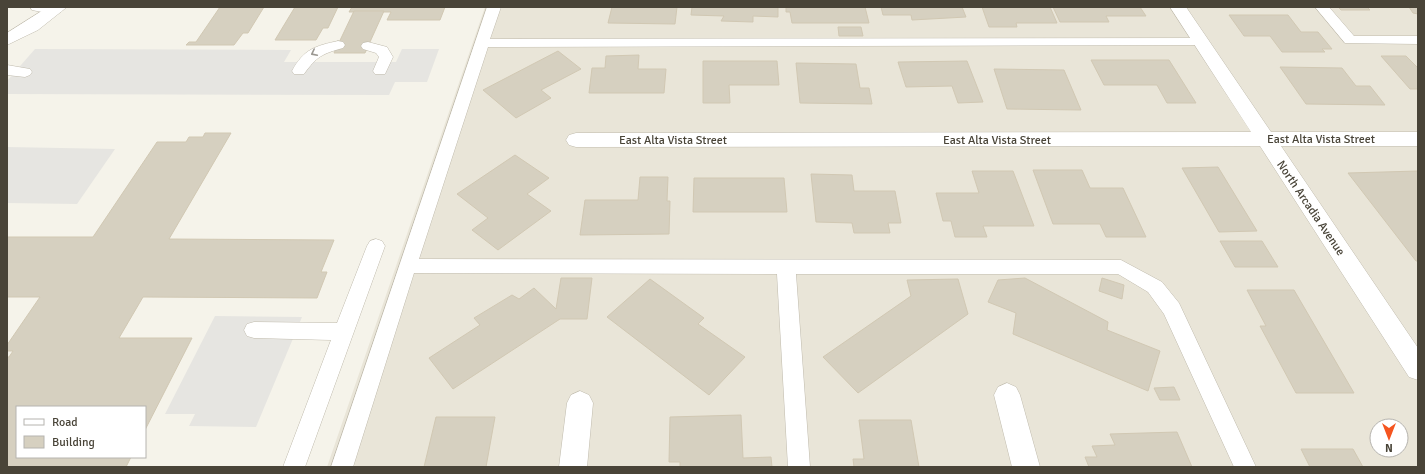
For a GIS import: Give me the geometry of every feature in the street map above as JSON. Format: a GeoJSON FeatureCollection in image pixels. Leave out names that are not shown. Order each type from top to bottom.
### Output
{"type":"FeatureCollection","features":[{"type":"Feature","properties":{"kind":"street","name":"North Arcadia Avenue"},"geometry":{"type":"LineString","coordinates":[[1178,7],[1418,369]]}},
{"type":"Feature","properties":{"kind":"street"},"geometry":{"type":"LineString","coordinates":[[7,40],[57,8]]}},
{"type":"Feature","properties":{"kind":"street","name":"East Alta Vista Street"},"geometry":{"type":"LineString","coordinates":[[576,140],[1418,139]]}},
{"type":"Feature","properties":{"kind":"street"},"geometry":{"type":"LineString","coordinates":[[1007,395],[1026,467]]}},
{"type":"Feature","properties":{"kind":"street"},"geometry":{"type":"LineString","coordinates":[[573,467],[580,403]]}},
{"type":"Feature","properties":{"kind":"lane"},"geometry":{"type":"LineString","coordinates":[[37,7],[57,8]]}},
{"type":"Feature","properties":{"kind":"lane"},"geometry":{"type":"LineString","coordinates":[[342,467],[407,266],[494,7]]}},
{"type":"Feature","properties":{"kind":"lane"},"geometry":{"type":"LineString","coordinates":[[1322,7],[1350,40],[1418,40]]}},
{"type":"Feature","properties":{"kind":"lane"},"geometry":{"type":"LineString","coordinates":[[482,43],[1200,41]]}},
{"type":"Feature","properties":{"kind":"lane"},"geometry":{"type":"LineString","coordinates":[[299,71],[305,58],[313,53],[338,45]]}},
{"type":"Feature","properties":{"kind":"lane"},"geometry":{"type":"LineString","coordinates":[[368,46],[382,50],[386,57],[380,71]]}},
{"type":"Feature","properties":{"kind":"lane"},"geometry":{"type":"LineString","coordinates":[[7,70],[25,72]]}},
{"type":"Feature","properties":{"kind":"lane"},"geometry":{"type":"LineString","coordinates":[[294,467],[376,246]]}},
{"type":"Feature","properties":{"kind":"lane"},"geometry":{"type":"LineString","coordinates":[[407,266],[1121,267],[1155,287],[1172,309],[1245,467]]}},
{"type":"Feature","properties":{"kind":"lane"},"geometry":{"type":"LineString","coordinates":[[786,267],[799,467]]}},
{"type":"Feature","properties":{"kind":"lane"},"geometry":{"type":"LineString","coordinates":[[254,330],[344,332]]}},
{"type":"Feature","properties":{"kind":"shaded area"},"geometry":{"type":"Polygon","coordinates":[[[485,7],[1418,7],[1418,467],[327,467],[485,7]]]}},
{"type":"Feature","properties":{"kind":"shaded area"},"geometry":{"type":"Polygon","coordinates":[[[35,49],[291,50],[284,62],[396,62],[402,49],[439,49],[427,82],[395,82],[389,95],[7,94],[7,81],[35,49]]]}},
{"type":"Feature","properties":{"kind":"shaded area"},"geometry":{"type":"Polygon","coordinates":[[[7,147],[115,149],[77,204],[7,203],[7,147]]]}},
{"type":"Feature","properties":{"kind":"shaded area"},"geometry":{"type":"Polygon","coordinates":[[[215,316],[302,317],[256,427],[189,426],[195,414],[165,414],[215,316]]]}},
{"type":"Feature","properties":{"kind":"building"},"geometry":{"type":"Polygon","coordinates":[[[220,7],[264,7],[248,33],[243,33],[234,45],[186,45],[189,42],[196,42],[220,7]]]}},
{"type":"Feature","properties":{"kind":"building"},"geometry":{"type":"Polygon","coordinates":[[[295,7],[338,7],[328,28],[323,28],[316,40],[275,40],[295,7]]]}},
{"type":"Feature","properties":{"kind":"building"},"geometry":{"type":"Polygon","coordinates":[[[352,7],[445,7],[440,20],[387,20],[391,12],[349,12],[352,7]]]}},
{"type":"Feature","properties":{"kind":"building"},"geometry":{"type":"Polygon","coordinates":[[[612,7],[677,7],[675,24],[608,23],[612,7]]]}},
{"type":"Feature","properties":{"kind":"building"},"geometry":{"type":"Polygon","coordinates":[[[692,7],[778,7],[778,17],[753,16],[753,22],[721,21],[724,16],[691,15],[692,7]]]}},
{"type":"Feature","properties":{"kind":"building"},"geometry":{"type":"Polygon","coordinates":[[[786,7],[865,7],[869,23],[792,23],[790,12],[786,12],[786,7]]]}},
{"type":"Feature","properties":{"kind":"building"},"geometry":{"type":"Polygon","coordinates":[[[881,7],[962,7],[966,17],[912,20],[911,15],[883,15],[881,7]]]}},
{"type":"Feature","properties":{"kind":"building"},"geometry":{"type":"Polygon","coordinates":[[[982,7],[1050,7],[1057,23],[1016,23],[1017,27],[989,27],[982,7]]]}},
{"type":"Feature","properties":{"kind":"building"},"geometry":{"type":"Polygon","coordinates":[[[1053,7],[1140,7],[1146,16],[1106,16],[1109,22],[1060,22],[1053,7]]]}},
{"type":"Feature","properties":{"kind":"building"},"geometry":{"type":"Polygon","coordinates":[[[1338,7],[1367,7],[1370,10],[1341,10],[1338,7]]]}},
{"type":"Feature","properties":{"kind":"building"},"geometry":{"type":"Polygon","coordinates":[[[1409,7],[1418,7],[1418,14],[1413,13],[1409,7]]]}},
{"type":"Feature","properties":{"kind":"building"},"geometry":{"type":"Polygon","coordinates":[[[354,11],[384,11],[365,53],[334,53],[354,11]]]}},
{"type":"Feature","properties":{"kind":"building"},"geometry":{"type":"Polygon","coordinates":[[[1229,15],[1288,15],[1301,32],[1318,32],[1332,49],[1322,49],[1325,52],[1282,52],[1270,36],[1244,36],[1229,15]]]}},
{"type":"Feature","properties":{"kind":"building"},"geometry":{"type":"Polygon","coordinates":[[[838,27],[861,27],[863,36],[839,36],[838,27]]]}},
{"type":"Feature","properties":{"kind":"building"},"geometry":{"type":"Polygon","coordinates":[[[558,51],[581,69],[541,90],[551,98],[516,118],[483,90],[558,51]]]}},
{"type":"Feature","properties":{"kind":"building"},"geometry":{"type":"Polygon","coordinates":[[[639,55],[638,69],[666,69],[664,93],[589,93],[592,68],[605,68],[606,56],[639,55]]]}},
{"type":"Feature","properties":{"kind":"building"},"geometry":{"type":"Polygon","coordinates":[[[1381,56],[1406,56],[1418,68],[1418,89],[1410,89],[1381,56]]]}},
{"type":"Feature","properties":{"kind":"building"},"geometry":{"type":"Polygon","coordinates":[[[1091,60],[1169,60],[1196,103],[1167,103],[1157,85],[1104,85],[1091,60]]]}},
{"type":"Feature","properties":{"kind":"building"},"geometry":{"type":"Polygon","coordinates":[[[703,61],[777,61],[779,85],[729,85],[730,103],[703,103],[703,61]]]}},
{"type":"Feature","properties":{"kind":"building"},"geometry":{"type":"Polygon","coordinates":[[[967,61],[983,102],[958,103],[952,86],[906,87],[898,62],[967,61]]]}},
{"type":"Feature","properties":{"kind":"building"},"geometry":{"type":"Polygon","coordinates":[[[796,63],[856,64],[860,88],[869,88],[872,104],[800,103],[796,63]]]}},
{"type":"Feature","properties":{"kind":"building"},"geometry":{"type":"Polygon","coordinates":[[[1280,67],[1342,68],[1356,86],[1370,86],[1385,105],[1306,104],[1280,67]]]}},
{"type":"Feature","properties":{"kind":"building"},"geometry":{"type":"Polygon","coordinates":[[[994,69],[1064,70],[1081,110],[1007,109],[994,69]]]}},
{"type":"Feature","properties":{"kind":"building"},"geometry":{"type":"Polygon","coordinates":[[[205,133],[231,133],[169,239],[334,240],[321,272],[327,272],[317,298],[143,297],[119,338],[192,338],[146,428],[146,406],[16,406],[16,458],[130,458],[126,467],[7,467],[7,357],[9,357],[13,351],[7,351],[7,345],[40,297],[7,297],[7,237],[93,237],[157,142],[186,142],[189,137],[203,137],[205,133]]]}},
{"type":"Feature","properties":{"kind":"building"},"geometry":{"type":"Polygon","coordinates":[[[515,155],[549,178],[527,194],[551,211],[498,250],[472,230],[488,218],[457,194],[515,155]]]}},
{"type":"Feature","properties":{"kind":"building"},"geometry":{"type":"Polygon","coordinates":[[[1218,167],[1257,231],[1219,232],[1182,168],[1218,167]]]}},
{"type":"Feature","properties":{"kind":"building"},"geometry":{"type":"Polygon","coordinates":[[[1033,170],[1082,170],[1090,188],[1123,188],[1146,237],[1106,237],[1100,224],[1053,224],[1033,170]]]}},
{"type":"Feature","properties":{"kind":"building"},"geometry":{"type":"Polygon","coordinates":[[[972,171],[1013,171],[1034,226],[983,226],[987,237],[955,237],[951,221],[943,221],[936,193],[979,193],[972,171]]]}},
{"type":"Feature","properties":{"kind":"building"},"geometry":{"type":"Polygon","coordinates":[[[1418,171],[1418,261],[1416,261],[1348,173],[1418,171]]]}},
{"type":"Feature","properties":{"kind":"building"},"geometry":{"type":"Polygon","coordinates":[[[811,174],[852,175],[854,191],[895,191],[901,223],[888,223],[890,233],[854,233],[852,223],[816,222],[811,174]]]}},
{"type":"Feature","properties":{"kind":"building"},"geometry":{"type":"Polygon","coordinates":[[[640,177],[668,177],[667,201],[670,201],[669,234],[580,235],[585,200],[638,200],[640,177]]]}},
{"type":"Feature","properties":{"kind":"building"},"geometry":{"type":"Polygon","coordinates":[[[694,178],[784,178],[787,212],[693,212],[694,178]]]}},
{"type":"Feature","properties":{"kind":"building"},"geometry":{"type":"Polygon","coordinates":[[[1220,241],[1262,241],[1278,267],[1235,267],[1220,241]]]}},
{"type":"Feature","properties":{"kind":"building"},"geometry":{"type":"Polygon","coordinates":[[[561,278],[592,278],[587,319],[560,319],[453,389],[429,358],[480,325],[474,318],[512,295],[519,299],[534,288],[556,309],[561,278]]]}},
{"type":"Feature","properties":{"kind":"building"},"geometry":{"type":"Polygon","coordinates":[[[1025,278],[1108,322],[1107,330],[1160,351],[1148,391],[1013,334],[1016,313],[988,302],[998,280],[1025,278]]]}},
{"type":"Feature","properties":{"kind":"building"},"geometry":{"type":"Polygon","coordinates":[[[1102,278],[1124,285],[1122,299],[1099,291],[1102,278]]]}},
{"type":"Feature","properties":{"kind":"building"},"geometry":{"type":"Polygon","coordinates":[[[650,279],[704,318],[698,324],[745,357],[709,395],[607,317],[650,279]]]}},
{"type":"Feature","properties":{"kind":"building"},"geometry":{"type":"Polygon","coordinates":[[[958,279],[968,314],[858,393],[823,357],[911,296],[907,280],[958,279]]]}},
{"type":"Feature","properties":{"kind":"building"},"geometry":{"type":"Polygon","coordinates":[[[1247,290],[1294,290],[1354,393],[1296,393],[1260,326],[1266,326],[1247,290]]]}},
{"type":"Feature","properties":{"kind":"building"},"geometry":{"type":"Polygon","coordinates":[[[1174,387],[1180,400],[1160,400],[1154,388],[1174,387]]]}},
{"type":"Feature","properties":{"kind":"building"},"geometry":{"type":"Polygon","coordinates":[[[741,415],[743,458],[771,457],[772,467],[680,467],[680,462],[669,462],[670,417],[741,415]]]}},
{"type":"Feature","properties":{"kind":"building"},"geometry":{"type":"Polygon","coordinates":[[[436,417],[495,417],[486,467],[424,467],[436,417]]]}},
{"type":"Feature","properties":{"kind":"building"},"geometry":{"type":"Polygon","coordinates":[[[859,420],[911,420],[919,467],[854,467],[853,459],[864,459],[859,420]]]}},
{"type":"Feature","properties":{"kind":"building"},"geometry":{"type":"Polygon","coordinates":[[[1177,432],[1192,467],[1089,467],[1085,457],[1097,457],[1092,446],[1115,445],[1110,434],[1177,432]]]}},
{"type":"Feature","properties":{"kind":"building"},"geometry":{"type":"Polygon","coordinates":[[[1301,449],[1353,449],[1363,467],[1310,467],[1301,449]]]}}]}
